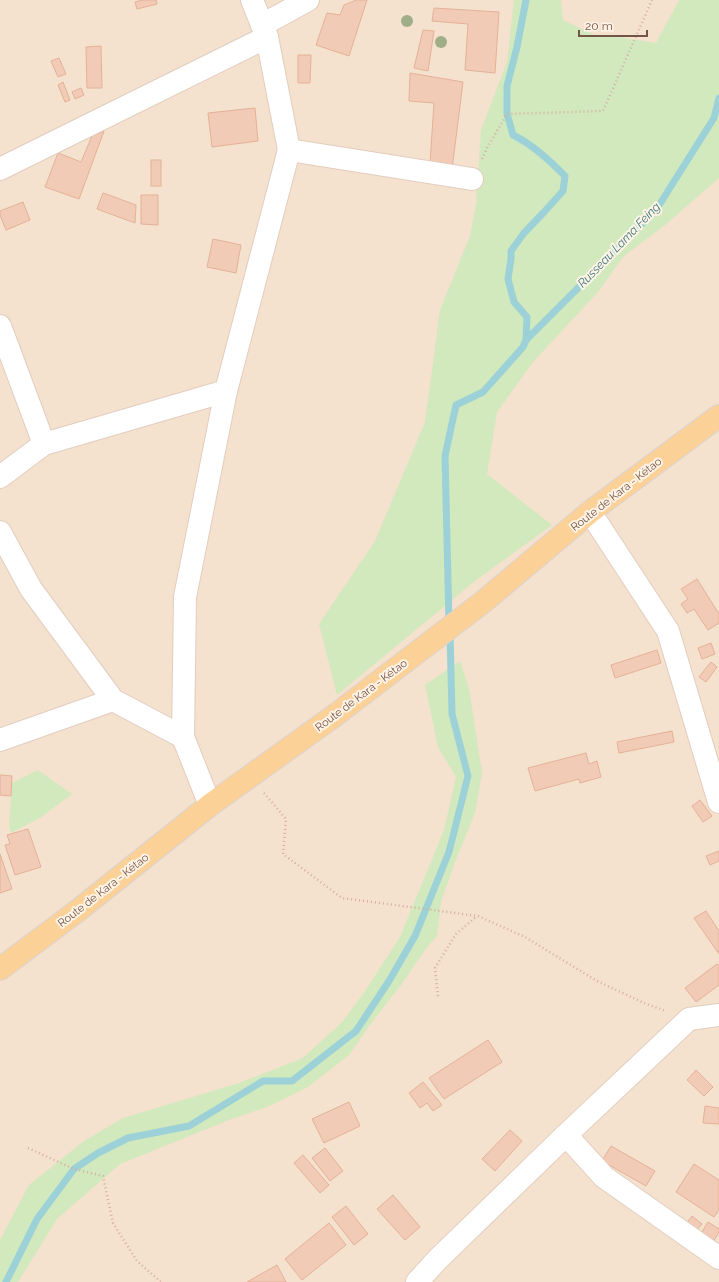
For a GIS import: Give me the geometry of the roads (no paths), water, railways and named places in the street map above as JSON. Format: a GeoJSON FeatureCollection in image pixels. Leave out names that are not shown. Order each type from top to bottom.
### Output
{"type":"FeatureCollection","features":[{"type":"Feature","properties":{"kind":"main road","name":"Route de Kara - Kétao"},"geometry":{"type":"LineString","coordinates":[[0,969],[76,912],[210,805],[334,716],[483,602],[590,512],[719,416]]}},
{"type":"Feature","properties":{"kind":"street"},"geometry":{"type":"LineString","coordinates":[[210,805],[183,737],[184,597],[226,391],[288,150],[265,31],[252,0]]}},
{"type":"Feature","properties":{"kind":"street"},"geometry":{"type":"LineString","coordinates":[[0,169],[265,31],[308,0]]}},
{"type":"Feature","properties":{"kind":"street"},"geometry":{"type":"LineString","coordinates":[[288,150],[472,179]]}},
{"type":"Feature","properties":{"kind":"street"},"geometry":{"type":"LineString","coordinates":[[0,326],[44,444]]}},
{"type":"Feature","properties":{"kind":"street"},"geometry":{"type":"LineString","coordinates":[[0,477],[44,444],[226,391]]}},
{"type":"Feature","properties":{"kind":"street"},"geometry":{"type":"LineString","coordinates":[[590,512],[668,631],[719,802]]}},
{"type":"Feature","properties":{"kind":"street"},"geometry":{"type":"LineString","coordinates":[[0,532],[31,589],[113,700],[183,737]]}},
{"type":"Feature","properties":{"kind":"street"},"geometry":{"type":"LineString","coordinates":[[0,740],[113,700]]}},
{"type":"Feature","properties":{"kind":"street"},"geometry":{"type":"LineString","coordinates":[[417,1282],[438,1259],[688,1019],[719,1015]]}},
{"type":"Feature","properties":{"kind":"street"},"geometry":{"type":"LineString","coordinates":[[566,1135],[604,1177],[719,1258]]}},
{"type":"Feature","properties":{"kind":"waterway","name":"Russeau Lama Feing"},"geometry":{"type":"LineString","coordinates":[[526,0],[517,47],[507,86],[507,114],[513,135],[540,153],[565,176],[563,191],[524,233],[511,251],[508,279],[514,302],[527,317],[526,340]]}},
{"type":"Feature","properties":{"kind":"waterway","name":"Russeau Lama Feing"},"geometry":{"type":"LineString","coordinates":[[449,623],[445,456],[456,405],[483,392],[523,347],[526,340],[656,210],[714,118],[719,98]]}},
{"type":"Feature","properties":{"kind":"waterway"},"geometry":{"type":"LineString","coordinates":[[6,1282],[37,1219],[74,1169],[98,1153],[128,1138],[189,1126],[263,1081],[292,1081],[356,1031],[389,981],[415,936],[449,852],[468,776],[452,714],[450,633]]}}]}
